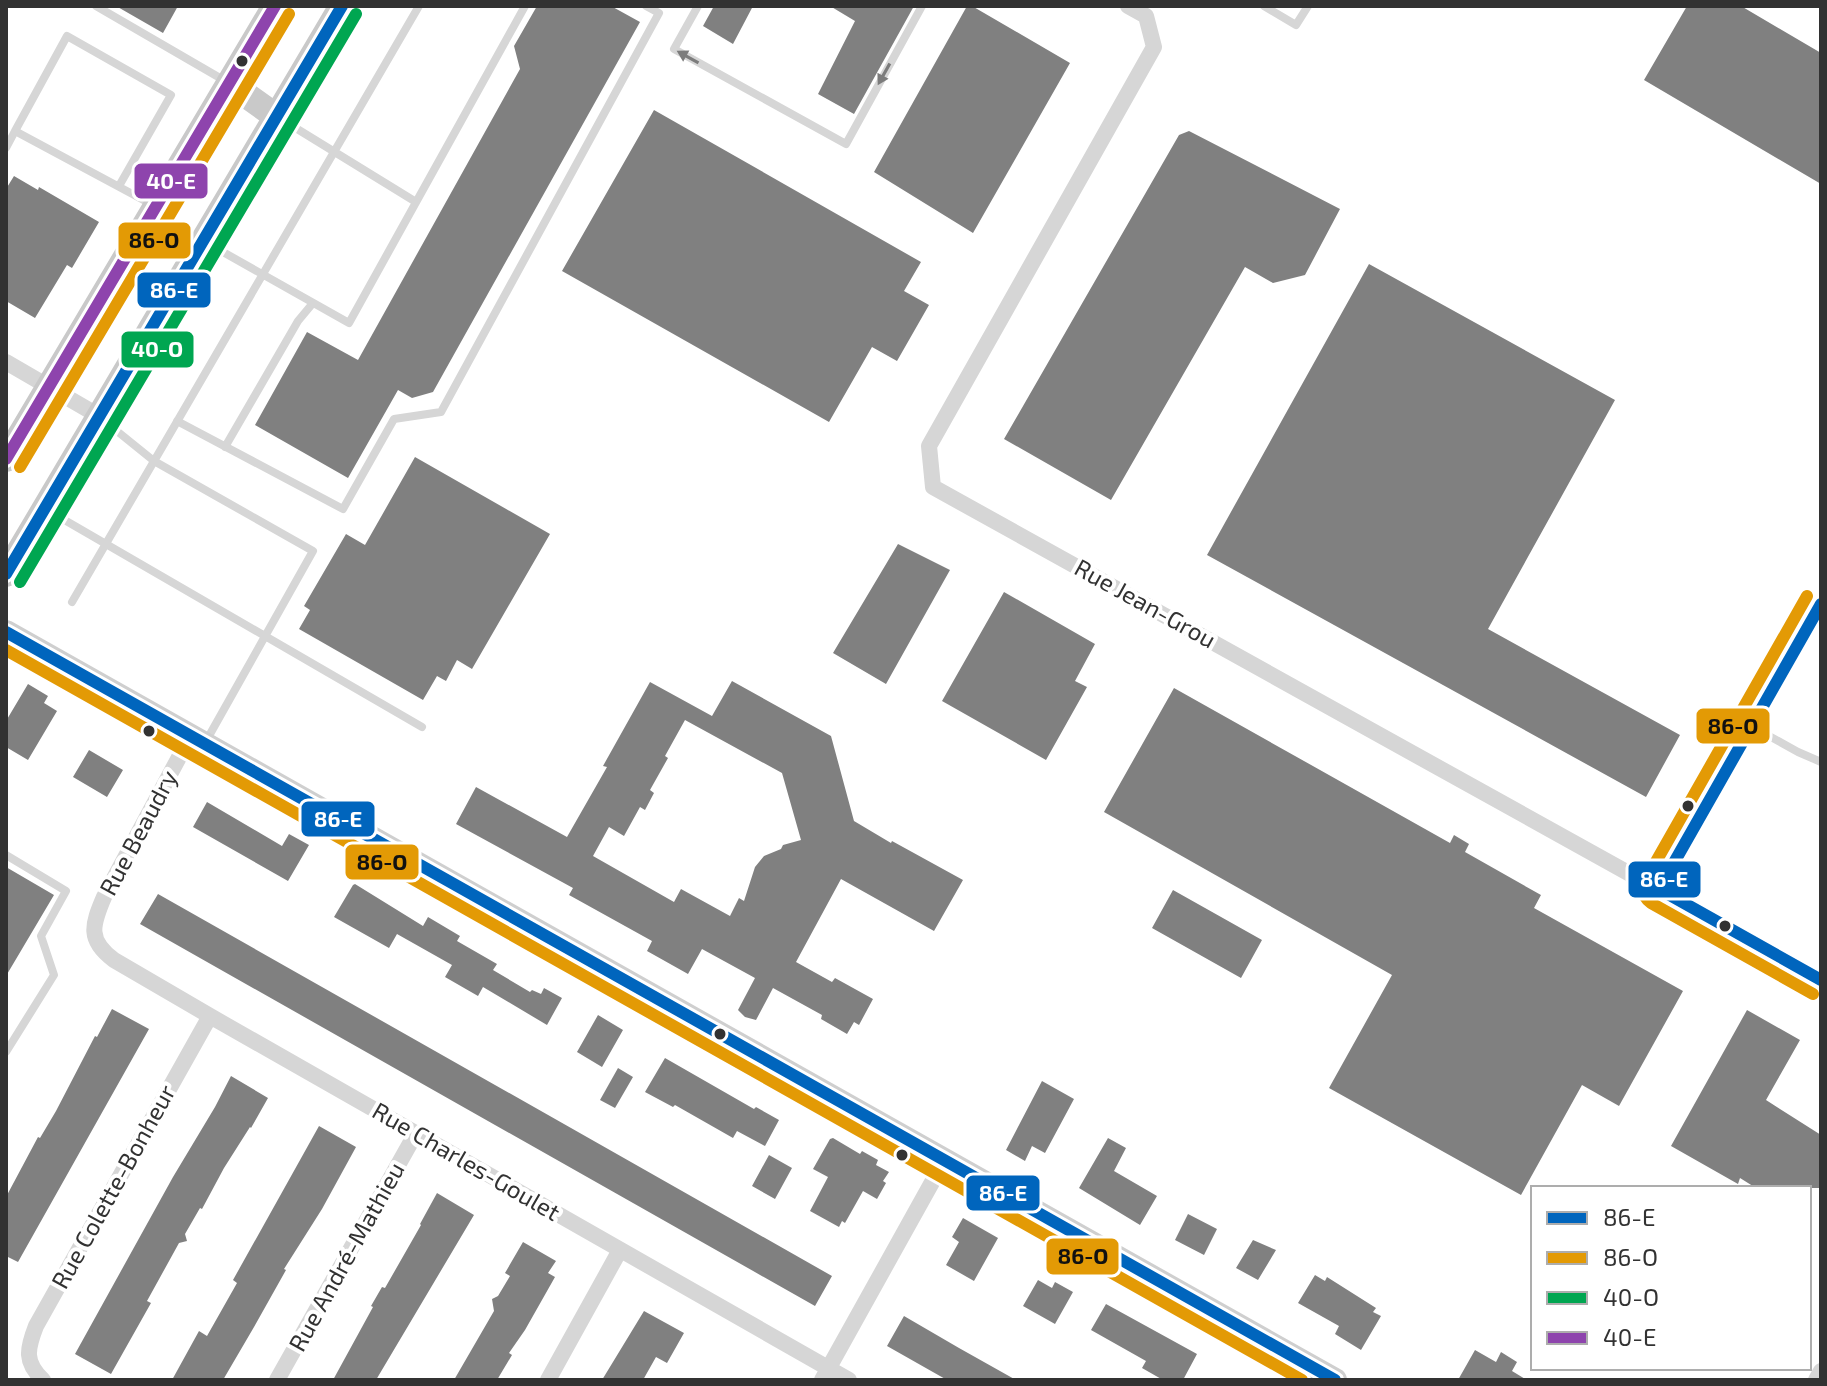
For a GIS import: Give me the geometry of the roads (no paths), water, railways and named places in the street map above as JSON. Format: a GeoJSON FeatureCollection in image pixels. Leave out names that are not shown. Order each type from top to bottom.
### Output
{"type":"FeatureCollection","features":[{"type":"Feature","properties":{"kind":"main road"},"geometry":{"type":"LineString","coordinates":[[6,459],[275,6]]}},
{"type":"Feature","properties":{"kind":"main road"},"geometry":{"type":"LineString","coordinates":[[6,574],[342,6]]}},
{"type":"Feature","properties":{"kind":"main road"},"geometry":{"type":"LineString","coordinates":[[229,83],[277,117]]}},
{"type":"Feature","properties":{"kind":"street","name":"Rue Jean-Grou"},"geometry":{"type":"LineString","coordinates":[[1128,6],[1146,16],[1154,47],[929,446],[933,487],[1821,980]]}},
{"type":"Feature","properties":{"kind":"street"},"geometry":{"type":"LineString","coordinates":[[7,365],[99,416]]}},
{"type":"Feature","properties":{"kind":"street"},"geometry":{"type":"LineString","coordinates":[[1659,889],[1821,604]]}},
{"type":"Feature","properties":{"kind":"street"},"geometry":{"type":"LineString","coordinates":[[6,632],[1335,1380]]}},
{"type":"Feature","properties":{"kind":"street","name":"Rue Beaudry"},"geometry":{"type":"LineString","coordinates":[[93,934],[96,915],[104,897],[198,739]]}},
{"type":"Feature","properties":{"kind":"street","name":"Rue Charles-Goulet"},"geometry":{"type":"LineString","coordinates":[[93,934],[100,950],[114,960],[620,1250],[826,1374],[849,1380]]}},
{"type":"Feature","properties":{"kind":"street","name":"Rue Colette-Bonheur"},"geometry":{"type":"LineString","coordinates":[[43,1380],[29,1362],[29,1343],[36,1326],[210,1016]]}},
{"type":"Feature","properties":{"kind":"street","name":"Rue André-Mathieu"},"geometry":{"type":"LineString","coordinates":[[277,1380],[416,1133]]}},
{"type":"Feature","properties":{"kind":"street"},"geometry":{"type":"LineString","coordinates":[[826,1374],[945,1159]]}},
{"type":"Feature","properties":{"kind":"street"},"geometry":{"type":"LineString","coordinates":[[548,1380],[620,1250]]}},
{"type":"Feature","properties":{"kind":"street"},"geometry":{"type":"LineString","coordinates":[[1816,1380],[1821,1371]]}},
{"type":"Feature","properties":{"kind":"lane"},"geometry":{"type":"LineString","coordinates":[[96,6],[229,83]]}},
{"type":"Feature","properties":{"kind":"lane"},"geometry":{"type":"LineString","coordinates":[[72,602],[419,6]]}},
{"type":"Feature","properties":{"kind":"lane"},"geometry":{"type":"LineString","coordinates":[[203,241],[349,323],[525,6]]}},
{"type":"Feature","properties":{"kind":"lane"},"geometry":{"type":"LineString","coordinates":[[177,421],[343,509],[394,419],[441,412],[659,13],[646,6]]}},
{"type":"Feature","properties":{"kind":"lane"},"geometry":{"type":"LineString","coordinates":[[698,6],[674,49],[846,144],[922,6]]}},
{"type":"Feature","properties":{"kind":"lane"},"geometry":{"type":"LineString","coordinates":[[1264,6],[1296,25],[1308,6]]}},
{"type":"Feature","properties":{"kind":"lane"},"geometry":{"type":"LineString","coordinates":[[6,148],[67,36],[171,95],[119,186]]}},
{"type":"Feature","properties":{"kind":"lane"},"geometry":{"type":"LineString","coordinates":[[277,117],[416,202]]}},
{"type":"Feature","properties":{"kind":"lane"},"geometry":{"type":"LineString","coordinates":[[15,131],[156,206]]}},
{"type":"Feature","properties":{"kind":"lane"},"geometry":{"type":"LineString","coordinates":[[225,447],[298,321],[313,303]]}},
{"type":"Feature","properties":{"kind":"lane"},"geometry":{"type":"LineString","coordinates":[[99,416],[154,461],[313,551],[265,636],[198,739]]}},
{"type":"Feature","properties":{"kind":"lane"},"geometry":{"type":"LineString","coordinates":[[45,508],[422,727]]}},
{"type":"Feature","properties":{"kind":"lane"},"geometry":{"type":"LineString","coordinates":[[1751,726],[1821,762]]}},
{"type":"Feature","properties":{"kind":"lane"},"geometry":{"type":"LineString","coordinates":[[6,855],[66,891],[41,936],[54,975],[6,1052]]}}]}
